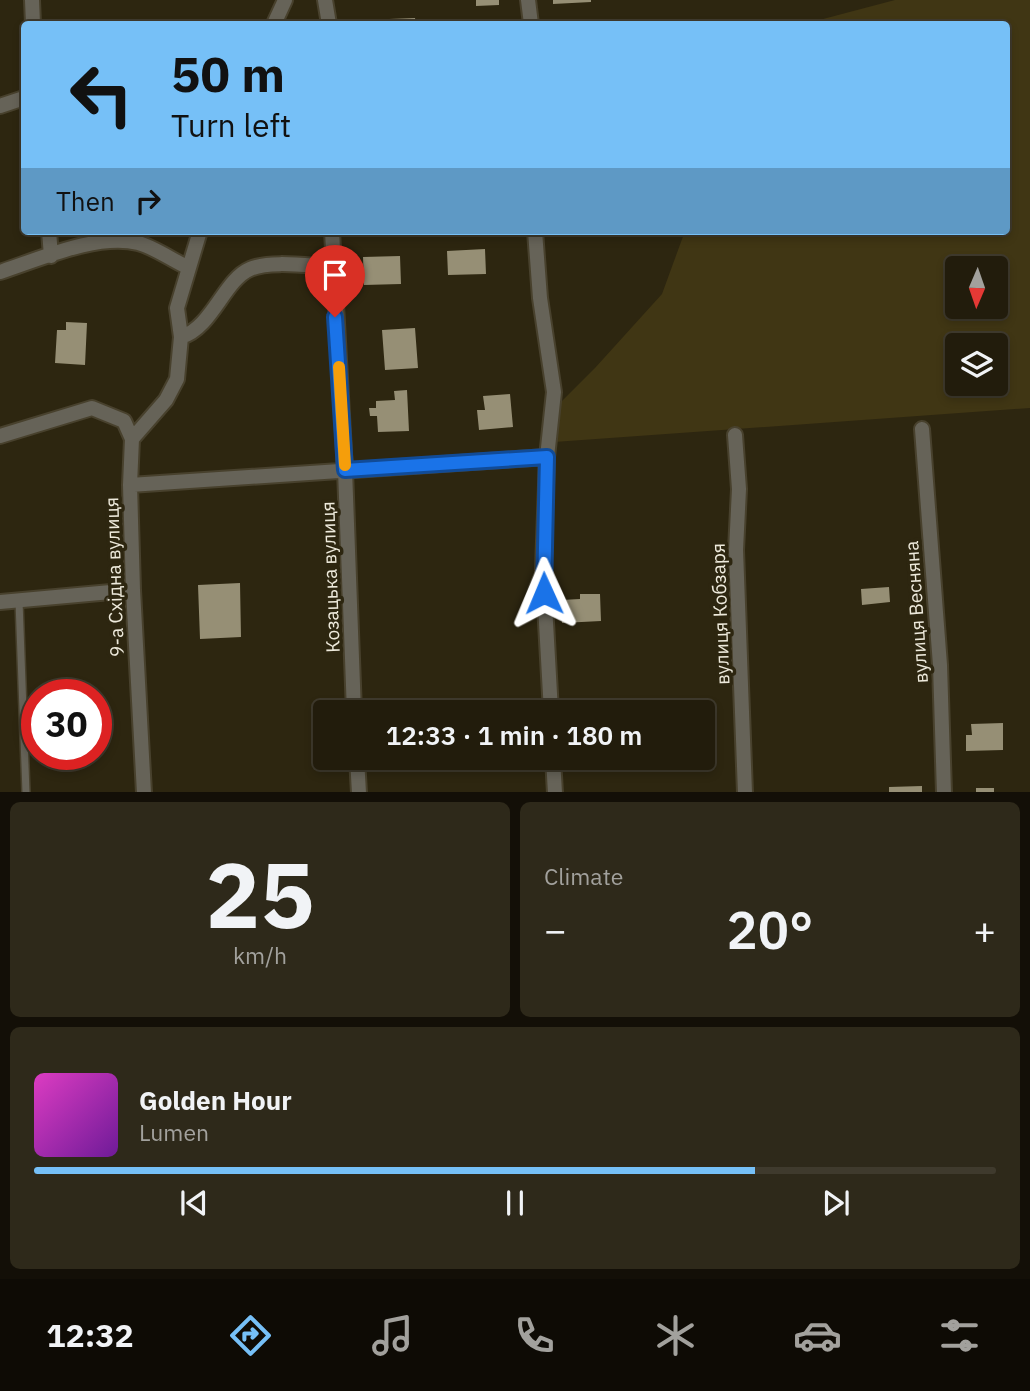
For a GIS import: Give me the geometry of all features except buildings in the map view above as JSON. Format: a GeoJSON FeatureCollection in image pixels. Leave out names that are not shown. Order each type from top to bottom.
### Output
{"type":"FeatureCollection","features":[{"type":"Feature","properties":{"kind":"street"},"geometry":{"type":"LineString","coordinates":[[32,0],[33,21]]}},
{"type":"Feature","properties":{"kind":"street"},"geometry":{"type":"LineString","coordinates":[[275,21],[285,0]]}},
{"type":"Feature","properties":{"kind":"street"},"geometry":{"type":"LineString","coordinates":[[326,0],[329,21]]}},
{"type":"Feature","properties":{"kind":"street"},"geometry":{"type":"LineString","coordinates":[[528,0],[531,21]]}},
{"type":"Feature","properties":{"kind":"street"},"geometry":{"type":"LineString","coordinates":[[0,106],[21,99]]}},
{"type":"Feature","properties":{"kind":"street"},"geometry":{"type":"LineString","coordinates":[[49,235],[51,256]]}},
{"type":"Feature","properties":{"kind":"street"},"geometry":{"type":"LineString","coordinates":[[0,436],[92,408],[124,421],[132,439],[166,400],[177,379],[181,337],[177,308],[199,235]]}},
{"type":"Feature","properties":{"kind":"street","name":"Козацька вулиця"},"geometry":{"type":"LineString","coordinates":[[331,235],[345,470],[354,700]]}},
{"type":"Feature","properties":{"kind":"street"},"geometry":{"type":"LineString","coordinates":[[535,235],[540,298],[554,392],[547,457],[543,569],[550,700]]}},
{"type":"Feature","properties":{"kind":"street"},"geometry":{"type":"LineString","coordinates":[[0,272],[94,243],[121,240],[141,244],[187,267]]}},
{"type":"Feature","properties":{"kind":"street"},"geometry":{"type":"LineString","coordinates":[[181,337],[193,334],[237,280],[251,268],[266,265],[332,267]]}},
{"type":"Feature","properties":{"kind":"street","name":"вулиця Весняна"},"geometry":{"type":"LineString","coordinates":[[922,429],[940,665],[944,792]]}},
{"type":"Feature","properties":{"kind":"street","name":"вулиця Кобзаря"},"geometry":{"type":"LineString","coordinates":[[734,435],[739,489],[736,550],[745,792]]}},
{"type":"Feature","properties":{"kind":"street","name":"9-а Східна вулиця"},"geometry":{"type":"LineString","coordinates":[[132,439],[130,485],[133,590],[144,792]]}},
{"type":"Feature","properties":{"kind":"street"},"geometry":{"type":"LineString","coordinates":[[130,485],[547,457]]}},
{"type":"Feature","properties":{"kind":"street"},"geometry":{"type":"LineString","coordinates":[[0,602],[133,590]]}},
{"type":"Feature","properties":{"kind":"street"},"geometry":{"type":"LineString","coordinates":[[358,770],[359,792]]}},
{"type":"Feature","properties":{"kind":"street"},"geometry":{"type":"LineString","coordinates":[[554,770],[555,792]]}},
{"type":"Feature","properties":{"kind":"lane"},"geometry":{"type":"LineString","coordinates":[[19,600],[26,792]]}},
{"type":"Feature","properties":{"kind":"shaded area"},"geometry":{"type":"Polygon","coordinates":[[[895,0],[1030,0],[1030,408],[554,442],[559,404],[662,294],[684,235],[1010,235],[1010,21],[816,21],[895,0]]]}},
{"type":"Feature","properties":{"kind":"slow traffic"},"geometry":{"type":"LineString","coordinates":[[339,367],[345,465]]}},
{"type":"Feature","properties":{"kind":"route"},"geometry":{"type":"LineString","coordinates":[[335,317],[345,470],[547,457],[544,593]]}}]}
